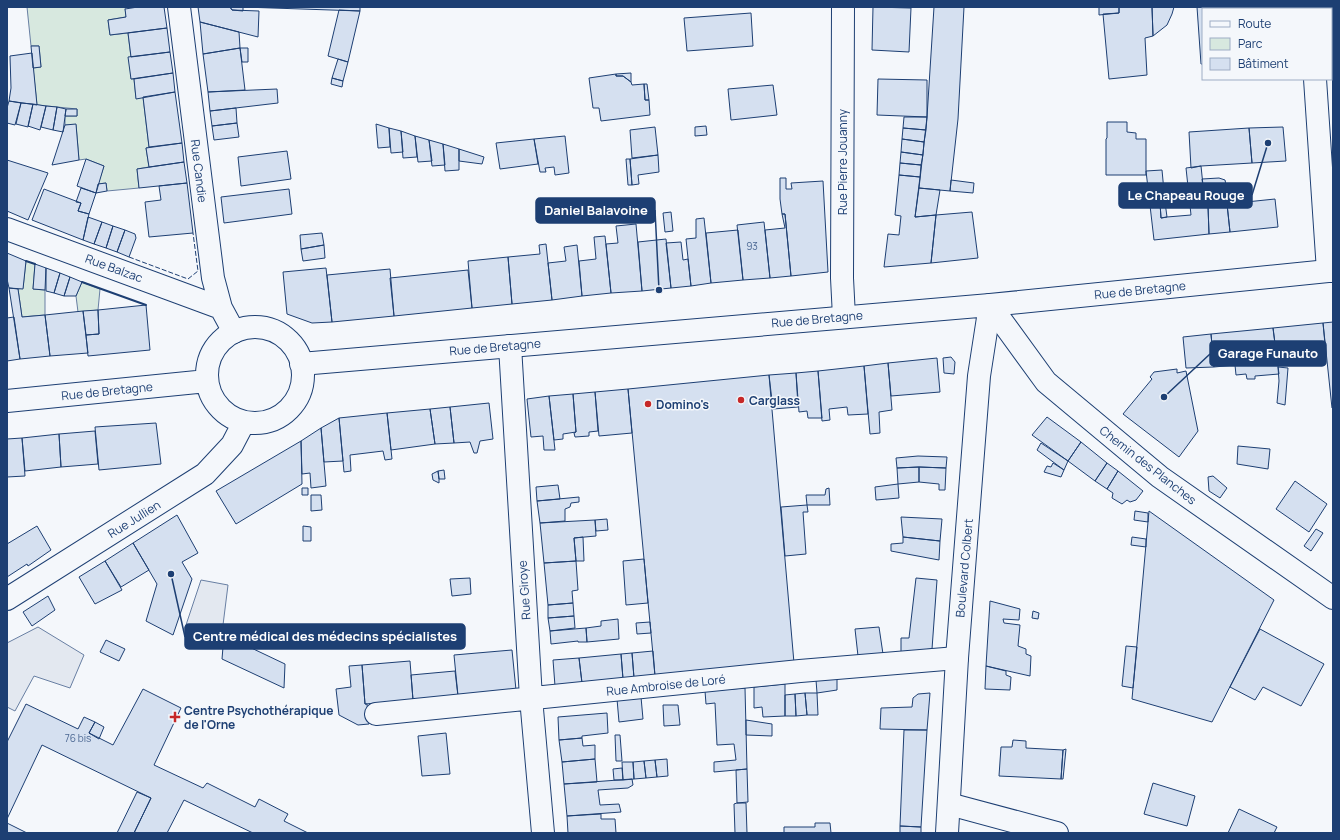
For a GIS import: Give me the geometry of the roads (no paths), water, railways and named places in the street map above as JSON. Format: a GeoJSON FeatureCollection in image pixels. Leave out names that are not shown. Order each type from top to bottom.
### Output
{"type":"FeatureCollection","features":[{"type":"Feature","properties":{"kind":"street","name":"Rue Candie"},"geometry":{"type":"LineString","coordinates":[[179,7],[212,273],[221,308],[234,332]]}},
{"type":"Feature","properties":{"kind":"street","name":"Rue Pierre Jouanny"},"geometry":{"type":"LineString","coordinates":[[843,7],[842,278],[844,317]]}},
{"type":"Feature","properties":{"kind":"street"},"geometry":{"type":"LineString","coordinates":[[1315,80],[1331,271]]}},
{"type":"Feature","properties":{"kind":"street","name":"Rue Balzac"},"geometry":{"type":"LineString","coordinates":[[7,229],[221,308]]}},
{"type":"Feature","properties":{"kind":"street","name":"Rue de Bretagne"},"geometry":{"type":"LineString","coordinates":[[301,364],[990,305],[1331,271]]}},
{"type":"Feature","properties":{"kind":"street","name":"Chemin des Planches"},"geometry":{"type":"LineString","coordinates":[[990,305],[1046,382],[1160,477],[1333,598]]}},
{"type":"Feature","properties":{"kind":"street","name":"Boulevard Colbert"},"geometry":{"type":"LineString","coordinates":[[947,833],[957,658],[979,376],[990,305]]}},
{"type":"Feature","properties":{"kind":"street"},"geometry":{"type":"LineString","coordinates":[[262,328],[280,334],[293,347],[301,364],[303,373],[302,383],[295,401],[289,409],[273,420],[254,423],[244,422],[233,418],[215,403],[207,381],[207,372],[211,356],[220,342],[234,332],[243,329],[262,328]]}},
{"type":"Feature","properties":{"kind":"street","name":"Rue Giroye"},"geometry":{"type":"LineString","coordinates":[[510,346],[531,698],[543,833]]}},
{"type":"Feature","properties":{"kind":"street","name":"Rue de Bretagne"},"geometry":{"type":"LineString","coordinates":[[7,401],[207,381]]}},
{"type":"Feature","properties":{"kind":"street","name":"Rue Jullien"},"geometry":{"type":"LineString","coordinates":[[7,599],[205,474],[232,445],[244,422]]}},
{"type":"Feature","properties":{"kind":"street","name":"Rue Ambroise de Loré"},"geometry":{"type":"LineString","coordinates":[[376,714],[792,672],[957,658]]}},
{"type":"Feature","properties":{"kind":"street"},"geometry":{"type":"LineString","coordinates":[[949,804],[1057,833]]}},
{"type":"Feature","properties":{"kind":"place","name":"Le Chapeau Rouge"},"geometry":{"type":"Point","coordinates":[1268,143]}},
{"type":"Feature","properties":{"kind":"place","name":"Daniel Balavoine"},"geometry":{"type":"Point","coordinates":[659,290]}},
{"type":"Feature","properties":{"kind":"place","name":"Garage Funauto"},"geometry":{"type":"Point","coordinates":[1164,397]}},
{"type":"Feature","properties":{"kind":"place","name":"Carglass"},"geometry":{"type":"Point","coordinates":[741,400]}},
{"type":"Feature","properties":{"kind":"place","name":"Domino's"},"geometry":{"type":"Point","coordinates":[648,404]}},
{"type":"Feature","properties":{"kind":"place","name":"Centre médical des médecins spécialistes"},"geometry":{"type":"Point","coordinates":[171,574]}},
{"type":"Feature","properties":{"kind":"place","name":"Centre Psychothérapique de l'Orne"},"geometry":{"type":"Point","coordinates":[175,717]}}]}
